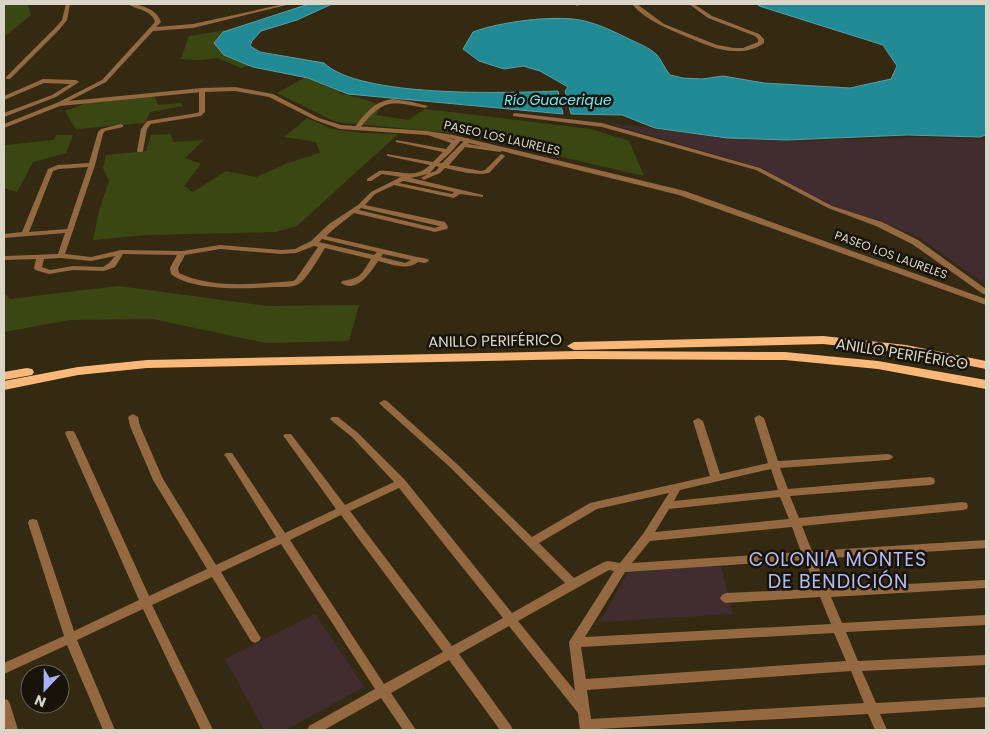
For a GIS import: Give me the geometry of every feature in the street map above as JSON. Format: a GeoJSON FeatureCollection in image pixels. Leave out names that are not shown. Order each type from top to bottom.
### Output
{"type":"FeatureCollection","features":[{"type":"Feature","properties":{"kind":"highway","name":"ANILLO PERIFÉRICO"},"geometry":{"type":"LineString","coordinates":[[4,376],[71,363],[151,354],[601,346],[798,339],[861,343],[933,354],[986,365]]}},
{"type":"Feature","properties":{"kind":"highway","name":"ANILLO PERIFÉRICO"},"geometry":{"type":"LineString","coordinates":[[4,386],[78,371],[147,364],[578,355],[785,356],[842,360],[906,369],[986,385]]}},
{"type":"Feature","properties":{"kind":"highway"},"geometry":{"type":"LineString","coordinates":[[986,371],[982,373],[982,377],[986,380]]}},
{"type":"Feature","properties":{"kind":"street"},"geometry":{"type":"LineString","coordinates":[[8,78],[57,29],[64,20],[68,4]]}},
{"type":"Feature","properties":{"kind":"street"},"geometry":{"type":"LineString","coordinates":[[59,104],[104,81],[158,22],[158,17],[153,13],[130,4]]}},
{"type":"Feature","properties":{"kind":"street"},"geometry":{"type":"LineString","coordinates":[[152,29],[193,26],[289,4]]}},
{"type":"Feature","properties":{"kind":"street"},"geometry":{"type":"LineString","coordinates":[[634,4],[660,24],[728,50],[744,50],[756,47],[761,43],[761,39],[756,35],[710,17],[690,4]]}},
{"type":"Feature","properties":{"kind":"street"},"geometry":{"type":"LineString","coordinates":[[4,98],[43,81],[76,82],[54,96],[4,114]]}},
{"type":"Feature","properties":{"kind":"street","name":"PASEO LOS LAURELES"},"geometry":{"type":"LineString","coordinates":[[4,126],[59,104],[202,90],[235,89],[264,94],[276,98],[327,124],[356,129],[427,133],[516,152],[682,193],[986,302]]}},
{"type":"Feature","properties":{"kind":"street"},"geometry":{"type":"LineString","coordinates":[[140,152],[144,129],[149,122],[202,112],[202,90]]}},
{"type":"Feature","properties":{"kind":"street"},"geometry":{"type":"LineString","coordinates":[[356,129],[374,107],[387,100],[425,106]]}},
{"type":"Feature","properties":{"kind":"street"},"geometry":{"type":"LineString","coordinates":[[515,115],[602,125],[758,169],[830,207],[879,224],[915,242],[986,292]]}},
{"type":"Feature","properties":{"kind":"street"},"geometry":{"type":"LineString","coordinates":[[60,256],[92,165],[100,133],[103,130],[121,126]]}},
{"type":"Feature","properties":{"kind":"street"},"geometry":{"type":"LineString","coordinates":[[398,141],[449,150]]}},
{"type":"Feature","properties":{"kind":"street"},"geometry":{"type":"LineString","coordinates":[[411,179],[427,172],[449,150],[462,142]]}},
{"type":"Feature","properties":{"kind":"street"},"geometry":{"type":"LineString","coordinates":[[6,258],[60,256],[91,259],[122,252],[182,253],[220,247],[289,252],[303,249],[319,242],[357,209],[373,192],[402,179],[411,179],[438,172],[462,142]]}},
{"type":"Feature","properties":{"kind":"street"},"geometry":{"type":"LineString","coordinates":[[388,155],[484,173],[502,156]]}},
{"type":"Feature","properties":{"kind":"street"},"geometry":{"type":"LineString","coordinates":[[25,234],[50,170],[58,167],[92,165]]}},
{"type":"Feature","properties":{"kind":"street"},"geometry":{"type":"LineString","coordinates":[[369,180],[381,172],[481,196]]}},
{"type":"Feature","properties":{"kind":"street"},"geometry":{"type":"LineString","coordinates":[[391,183],[454,196],[459,191]]}},
{"type":"Feature","properties":{"kind":"street"},"geometry":{"type":"LineString","coordinates":[[357,209],[442,224],[444,228],[435,230],[357,209]]}},
{"type":"Feature","properties":{"kind":"street"},"geometry":{"type":"LineString","coordinates":[[4,236],[69,231]]}},
{"type":"Feature","properties":{"kind":"street"},"geometry":{"type":"LineString","coordinates":[[182,253],[174,268],[175,274],[180,277],[201,282],[262,286],[299,281],[319,242]]}},
{"type":"Feature","properties":{"kind":"street"},"geometry":{"type":"LineString","coordinates":[[319,242],[379,254],[405,265],[421,260]]}},
{"type":"Feature","properties":{"kind":"street"},"geometry":{"type":"LineString","coordinates":[[41,256],[38,268],[44,271],[73,268],[104,269],[112,265],[122,252]]}},
{"type":"Feature","properties":{"kind":"street"},"geometry":{"type":"LineString","coordinates":[[344,283],[355,283],[362,280],[379,254]]}},
{"type":"Feature","properties":{"kind":"street"},"geometry":{"type":"LineString","coordinates":[[384,403],[454,466],[574,585]]}},
{"type":"Feature","properties":{"kind":"street"},"geometry":{"type":"LineString","coordinates":[[133,417],[158,480],[256,638]]}},
{"type":"Feature","properties":{"kind":"street"},"geometry":{"type":"LineString","coordinates":[[335,418],[355,435],[401,483],[583,710]]}},
{"type":"Feature","properties":{"kind":"street"},"geometry":{"type":"LineString","coordinates":[[759,418],[783,493],[836,627],[881,730]]}},
{"type":"Feature","properties":{"kind":"street"},"geometry":{"type":"LineString","coordinates":[[698,421],[716,478]]}},
{"type":"Feature","properties":{"kind":"street"},"geometry":{"type":"LineString","coordinates":[[70,433],[146,603],[207,730]]}},
{"type":"Feature","properties":{"kind":"street"},"geometry":{"type":"LineString","coordinates":[[288,436],[342,511],[452,653],[507,730]]}},
{"type":"Feature","properties":{"kind":"street"},"geometry":{"type":"LineString","coordinates":[[229,455],[383,692],[410,730]]}},
{"type":"Feature","properties":{"kind":"street"},"geometry":{"type":"LineString","coordinates":[[531,543],[594,506],[773,464],[888,457]]}},
{"type":"Feature","properties":{"kind":"street"},"geometry":{"type":"LineString","coordinates":[[666,506],[783,493],[930,481]]}},
{"type":"Feature","properties":{"kind":"street"},"geometry":{"type":"LineString","coordinates":[[4,669],[401,483]]}},
{"type":"Feature","properties":{"kind":"street"},"geometry":{"type":"LineString","coordinates":[[677,487],[647,537],[622,568],[575,642],[586,728],[986,702]]}},
{"type":"Feature","properties":{"kind":"street"},"geometry":{"type":"LineString","coordinates":[[647,537],[796,524],[963,506]]}},
{"type":"Feature","properties":{"kind":"street"},"geometry":{"type":"LineString","coordinates":[[32,523],[70,637],[109,730]]}},
{"type":"Feature","properties":{"kind":"street"},"geometry":{"type":"LineString","coordinates":[[313,730],[608,565],[622,568],[986,544]]}},
{"type":"Feature","properties":{"kind":"street"},"geometry":{"type":"LineString","coordinates":[[726,598],[986,584]]}},
{"type":"Feature","properties":{"kind":"street"},"geometry":{"type":"LineString","coordinates":[[575,642],[986,620]]}},
{"type":"Feature","properties":{"kind":"street"},"geometry":{"type":"LineString","coordinates":[[580,685],[854,666],[986,660]]}},
{"type":"Feature","properties":{"kind":"street"},"geometry":{"type":"LineString","coordinates":[[4,704],[12,730]]}},
{"type":"Feature","properties":{"kind":"shaded area"},"geometry":{"type":"Polygon","coordinates":[[[604,122],[729,139],[794,141],[916,137],[986,139],[986,285],[920,238],[879,220],[827,205],[762,168],[604,122]]]}},
{"type":"Feature","properties":{"kind":"shaded area"},"geometry":{"type":"Polygon","coordinates":[[[721,566],[733,614],[600,622],[629,570],[721,566]]]}},
{"type":"Feature","properties":{"kind":"shaded area"},"geometry":{"type":"Polygon","coordinates":[[[315,614],[364,687],[286,730],[264,730],[225,659],[315,614]]]}},
{"type":"Feature","properties":{"kind":"green space"},"geometry":{"type":"Polygon","coordinates":[[[4,4],[28,4],[31,15],[4,37],[4,4]]]}},
{"type":"Feature","properties":{"kind":"green space"},"geometry":{"type":"Polygon","coordinates":[[[233,29],[217,39],[221,51],[258,63],[241,68],[217,58],[202,60],[181,59],[189,36],[233,29]]]}},
{"type":"Feature","properties":{"kind":"green space"},"geometry":{"type":"Polygon","coordinates":[[[308,76],[347,87],[339,93],[367,100],[381,106],[376,115],[408,120],[425,109],[591,129],[629,141],[644,176],[462,134],[336,122],[277,93],[308,76]]]}},
{"type":"Feature","properties":{"kind":"green space"},"geometry":{"type":"Polygon","coordinates":[[[155,97],[158,105],[181,103],[183,106],[150,112],[145,123],[76,129],[65,111],[87,103],[155,97]]]}},
{"type":"Feature","properties":{"kind":"green space"},"geometry":{"type":"Polygon","coordinates":[[[307,118],[332,129],[362,133],[398,134],[297,226],[276,232],[147,235],[93,240],[99,211],[109,181],[103,168],[106,155],[146,151],[151,135],[171,134],[173,142],[204,140],[185,158],[201,164],[184,186],[193,192],[226,171],[256,177],[288,163],[320,153],[316,142],[284,137],[307,118]]]}},
{"type":"Feature","properties":{"kind":"green space"},"geometry":{"type":"Polygon","coordinates":[[[56,135],[73,135],[66,153],[33,162],[17,192],[4,188],[5,145],[54,140],[56,135]]]}},
{"type":"Feature","properties":{"kind":"green space"},"geometry":{"type":"Polygon","coordinates":[[[118,286],[268,306],[359,305],[349,341],[266,343],[153,319],[70,320],[4,332],[4,293],[10,299],[118,286]]]}},
{"type":"Feature","properties":{"kind":"water"},"geometry":{"type":"Polygon","coordinates":[[[309,4],[332,4],[297,20],[261,31],[250,46],[260,52],[324,63],[342,74],[400,88],[471,92],[558,91],[563,114],[348,94],[308,78],[253,67],[224,55],[214,43],[223,32],[309,4]]]}},
{"type":"Feature","properties":{"kind":"water"},"geometry":{"type":"Polygon","coordinates":[[[757,4],[986,4],[986,135],[980,137],[907,135],[787,140],[727,138],[655,128],[622,115],[571,114],[565,91],[568,87],[540,71],[523,66],[504,69],[479,61],[463,49],[473,32],[484,28],[526,20],[556,18],[580,20],[598,25],[643,45],[657,55],[670,75],[683,78],[702,79],[723,76],[764,83],[850,88],[891,79],[897,66],[883,45],[757,4]]]}},
{"type":"Feature","properties":{"kind":"waterway","name":"Río Guacerique"},"geometry":{"type":"LineString","coordinates":[[538,101],[589,103]]}},
{"type":"Feature","properties":{"kind":"district","name":"COLONIA MONTES DE BENDICIÓN"},"geometry":{"type":"Point","coordinates":[838,570]}}]}
